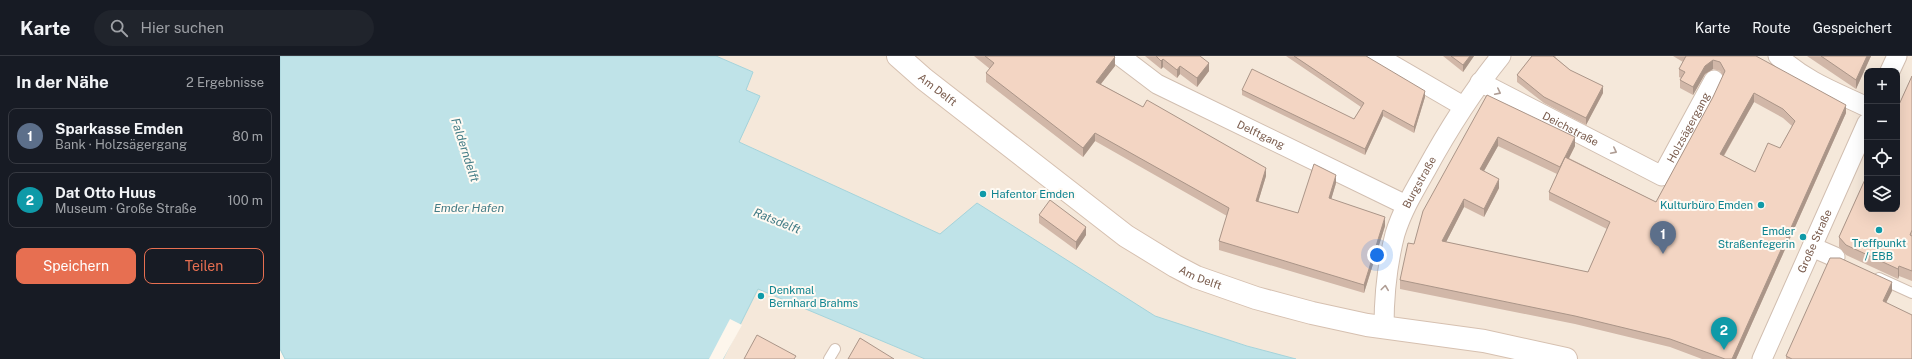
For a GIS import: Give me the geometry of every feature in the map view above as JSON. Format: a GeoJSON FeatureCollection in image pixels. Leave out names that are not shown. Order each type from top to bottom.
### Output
{"type":"FeatureCollection","features":[{"type":"Feature","properties":{"kind":"street","name":"Am Delft"},"geometry":{"type":"LineString","coordinates":[[898,56],[924,79],[1095,213],[1146,249],[1175,266],[1215,284],[1262,300],[1312,313],[1384,327],[1484,341],[1566,359]]}},
{"type":"Feature","properties":{"kind":"street","name":"Delftgang"},"geometry":{"type":"LineString","coordinates":[[1120,56],[1157,84],[1406,205]]}},
{"type":"Feature","properties":{"kind":"street"},"geometry":{"type":"LineString","coordinates":[[1377,56],[1463,106]]}},
{"type":"Feature","properties":{"kind":"street","name":"Burgstraße"},"geometry":{"type":"LineString","coordinates":[[1384,327],[1384,297],[1388,265],[1396,233],[1406,205],[1463,106],[1501,56]]}},
{"type":"Feature","properties":{"kind":"street"},"geometry":{"type":"LineString","coordinates":[[1778,56],[1800,75],[1864,106]]}},
{"type":"Feature","properties":{"kind":"street"},"geometry":{"type":"LineString","coordinates":[[1891,68],[1897,56]]}},
{"type":"Feature","properties":{"kind":"street","name":"Holzsägergang"},"geometry":{"type":"LineString","coordinates":[[1662,176],[1714,80]]}},
{"type":"Feature","properties":{"kind":"street","name":"Deichstraße"},"geometry":{"type":"LineString","coordinates":[[1480,82],[1662,176]]}},
{"type":"Feature","properties":{"kind":"street","name":"Große Straße"},"geometry":{"type":"LineString","coordinates":[[1762,359],[1864,130]]}},
{"type":"Feature","properties":{"kind":"street"},"geometry":{"type":"LineString","coordinates":[[1812,247],[1838,259]]}},
{"type":"Feature","properties":{"kind":"lane"},"geometry":{"type":"LineString","coordinates":[[1870,274],[1912,293]]}},
{"type":"Feature","properties":{"kind":"lane"},"geometry":{"type":"LineString","coordinates":[[829,359],[835,349]]}},
{"type":"Feature","properties":{"kind":"shaded area"},"geometry":{"type":"Polygon","coordinates":[[[716,56],[1912,56],[1912,359],[1296,359],[1278,355],[1163,320],[1144,311],[940,234],[739,142],[746,90],[753,72],[716,56]]]}},
{"type":"Feature","properties":{"kind":"shaded area"},"geometry":{"type":"Polygon","coordinates":[[[758,289],[925,359],[723,359],[758,289]]]}},
{"type":"Feature","properties":{"kind":"water","name":"Emder Hafen"},"geometry":{"type":"Polygon","coordinates":[[[280,56],[716,56],[753,72],[746,90],[760,96],[739,142],[940,234],[977,203],[1155,316],[1247,346],[1296,359],[925,359],[758,289],[723,359],[285,359],[280,349],[280,56]]]}},
{"type":"Feature","properties":{"kind":"pier"},"geometry":{"type":"Polygon","coordinates":[[[730,319],[742,325],[723,359],[709,359],[730,319]]]}},
{"type":"Feature","properties":{"kind":"building"},"geometry":{"type":"Polygon","coordinates":[[[985,56],[1114,56],[1115,57],[1096,82],[1143,107],[1147,100],[1266,168],[1256,201],[1298,213],[1314,164],[1336,175],[1329,198],[1385,217],[1364,285],[1219,241],[1229,208],[1095,133],[1083,148],[986,73],[994,63],[985,56]]]}},
{"type":"Feature","properties":{"kind":"building"},"geometry":{"type":"Polygon","coordinates":[[[1156,56],[1200,56],[1209,63],[1197,78],[1180,66],[1177,70],[1163,59],[1161,61],[1156,56]]]}},
{"type":"Feature","properties":{"kind":"building"},"geometry":{"type":"Polygon","coordinates":[[[1294,56],[1366,56],[1425,91],[1414,127],[1383,110],[1365,149],[1242,90],[1252,69],[1354,119],[1364,103],[1294,56]]]}},
{"type":"Feature","properties":{"kind":"building"},"geometry":{"type":"Polygon","coordinates":[[[1451,56],[1470,56],[1463,65],[1451,56]]]}},
{"type":"Feature","properties":{"kind":"building"},"geometry":{"type":"Polygon","coordinates":[[[1532,56],[1553,56],[1570,70],[1603,86],[1586,118],[1544,97],[1517,75],[1532,56]]]}},
{"type":"Feature","properties":{"kind":"building"},"geometry":{"type":"Polygon","coordinates":[[[1686,56],[1756,56],[1846,105],[1732,359],[1725,359],[1670,339],[1575,316],[1400,280],[1408,243],[1414,244],[1423,211],[1487,95],[1575,137],[1565,157],[1656,202],[1713,97],[1725,71],[1720,62],[1713,60],[1705,66],[1693,87],[1680,80],[1685,72],[1679,69],[1686,56]],[[1754,93],[1720,154],[1755,172],[1768,143],[1780,148],[1795,121],[1783,109],[1754,93]],[[1498,137],[1480,169],[1499,179],[1484,209],[1464,199],[1442,241],[1588,272],[1610,222],[1549,192],[1565,157],[1560,167],[1498,137]]]}},
{"type":"Feature","properties":{"kind":"building"},"geometry":{"type":"Polygon","coordinates":[[[1821,56],[1867,56],[1856,80],[1821,56]]]}},
{"type":"Feature","properties":{"kind":"building","name":"Treffpunkt / EBB"},"geometry":{"type":"Polygon","coordinates":[[[1912,76],[1912,230],[1910,235],[1912,236],[1912,271],[1899,266],[1898,269],[1846,245],[1839,237],[1864,182],[1864,212],[1900,212],[1900,102],[1912,76]]]}},
{"type":"Feature","properties":{"kind":"building"},"geometry":{"type":"Polygon","coordinates":[[[1050,200],[1086,227],[1076,242],[1039,215],[1050,200]]]}},
{"type":"Feature","properties":{"kind":"building"},"geometry":{"type":"Polygon","coordinates":[[[1830,258],[1840,258],[1892,282],[1883,301],[1912,315],[1912,359],[1792,359],[1786,356],[1830,258]]]}},
{"type":"Feature","properties":{"kind":"building"},"geometry":{"type":"Polygon","coordinates":[[[757,335],[796,356],[794,359],[744,359],[757,335]]]}},
{"type":"Feature","properties":{"kind":"building"},"geometry":{"type":"Polygon","coordinates":[[[860,338],[894,359],[848,359],[860,338]]]}},
{"type":"Feature","properties":{"kind":"place","name":"Hafentor Emden"},"geometry":{"type":"Point","coordinates":[983,194]}},
{"type":"Feature","properties":{"kind":"place","name":"Kulturbüro Emden"},"geometry":{"type":"Point","coordinates":[1761,205]}},
{"type":"Feature","properties":{"kind":"place","name":"Treffpunkt / EBB"},"geometry":{"type":"Point","coordinates":[1879,230]}},
{"type":"Feature","properties":{"kind":"place","name":"Emder Straßenfegerin"},"geometry":{"type":"Point","coordinates":[1803,237]}},
{"type":"Feature","properties":{"kind":"place","name":"Sparkasse Emden"},"geometry":{"type":"Point","coordinates":[1663,254]}},
{"type":"Feature","properties":{"kind":"place","name":"Denkmal Bernhard Brahms"},"geometry":{"type":"Point","coordinates":[761,296]}},
{"type":"Feature","properties":{"kind":"place","name":"Dat Otto Huus"},"geometry":{"type":"Point","coordinates":[1724,350]}},
{"type":"Feature","properties":{"kind":"water label","name":"Falderndelft"},"geometry":{"type":"Point","coordinates":[465,150]}},
{"type":"Feature","properties":{"kind":"water label","name":"Ratsdelft"},"geometry":{"type":"Point","coordinates":[777,221]}}]}
